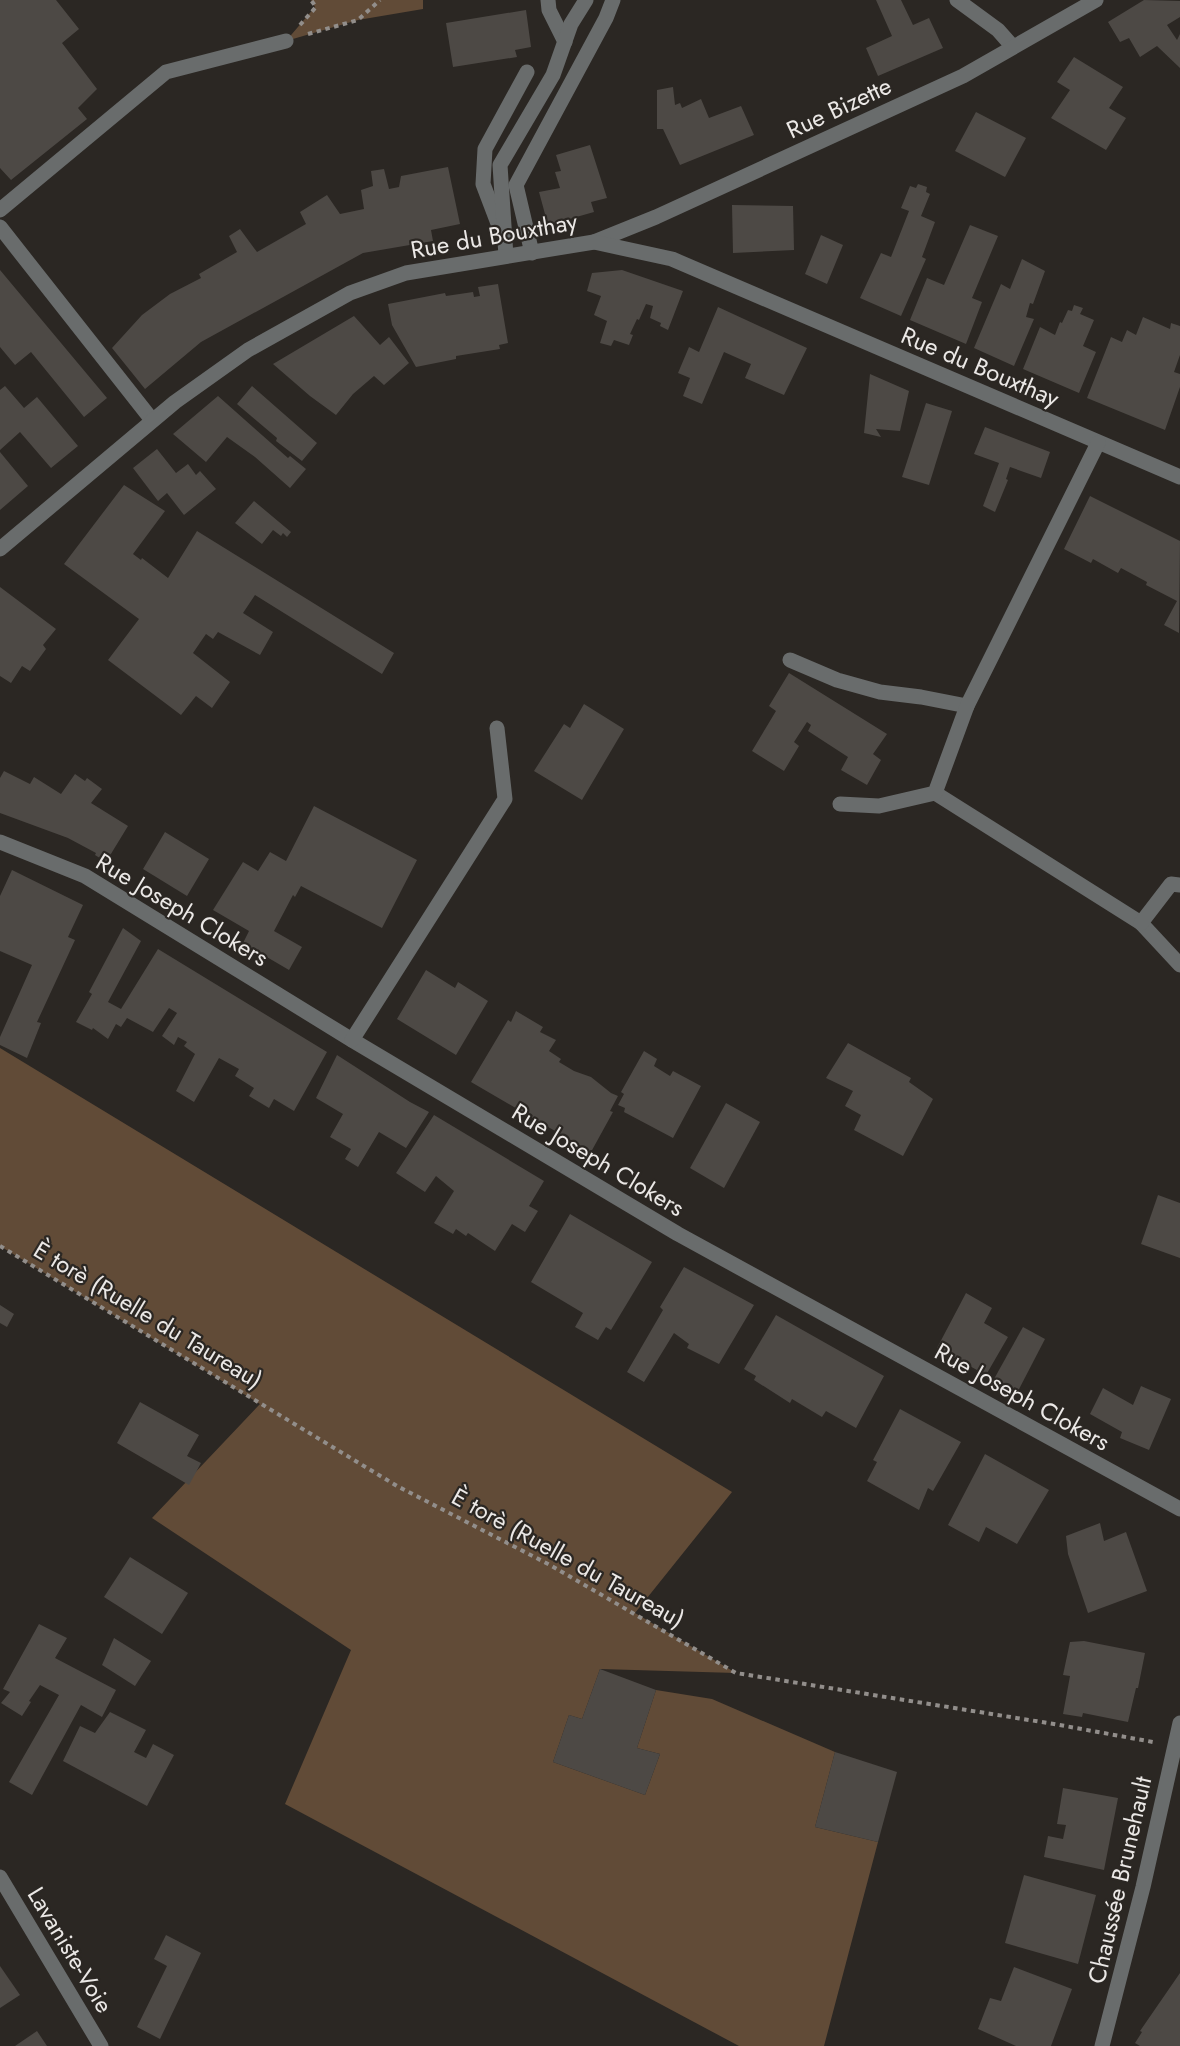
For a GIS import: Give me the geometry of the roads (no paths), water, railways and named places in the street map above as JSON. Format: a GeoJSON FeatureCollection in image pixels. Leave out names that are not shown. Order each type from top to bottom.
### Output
{"type":"FeatureCollection","features":[{"type":"Feature","properties":{"kind":"street"},"geometry":{"type":"LineString","coordinates":[[548,0],[549,10],[565,42]]}},
{"type":"Feature","properties":{"kind":"street"},"geometry":{"type":"LineString","coordinates":[[506,256],[500,165],[553,75],[571,24],[586,0]]}},
{"type":"Feature","properties":{"kind":"street"},"geometry":{"type":"LineString","coordinates":[[532,253],[516,185],[606,18],[613,0]]}},
{"type":"Feature","properties":{"kind":"street"},"geometry":{"type":"LineString","coordinates":[[957,0],[999,30],[1013,47]]}},
{"type":"Feature","properties":{"kind":"street","name":"Rue Bizette"},"geometry":{"type":"LineString","coordinates":[[594,242],[656,217],[963,76],[1096,0]]}},
{"type":"Feature","properties":{"kind":"street"},"geometry":{"type":"LineString","coordinates":[[0,210],[166,72],[286,41]]}},
{"type":"Feature","properties":{"kind":"street"},"geometry":{"type":"LineString","coordinates":[[505,239],[483,184],[485,149],[527,72]]}},
{"type":"Feature","properties":{"kind":"street"},"geometry":{"type":"LineString","coordinates":[[0,228],[152,420]]}},
{"type":"Feature","properties":{"kind":"street","name":"Rue du Bouxthay"},"geometry":{"type":"LineString","coordinates":[[0,549],[152,420],[248,350],[351,293],[406,273],[594,242],[672,259],[1180,477]]}},
{"type":"Feature","properties":{"kind":"street"},"geometry":{"type":"LineString","coordinates":[[935,793],[967,706],[1098,443]]}},
{"type":"Feature","properties":{"kind":"street"},"geometry":{"type":"LineString","coordinates":[[790,660],[837,680],[879,692],[967,706]]}},
{"type":"Feature","properties":{"kind":"street"},"geometry":{"type":"LineString","coordinates":[[352,1040],[505,799],[497,728]]}},
{"type":"Feature","properties":{"kind":"street"},"geometry":{"type":"LineString","coordinates":[[840,804],[879,806],[935,793],[1141,923],[1180,965]]}},
{"type":"Feature","properties":{"kind":"street","name":"Rue Joseph Clokers"},"geometry":{"type":"LineString","coordinates":[[0,842],[85,876],[352,1040],[687,1239],[1180,1509]]}},
{"type":"Feature","properties":{"kind":"street"},"geometry":{"type":"LineString","coordinates":[[1141,923],[1172,884],[1180,885]]}},
{"type":"Feature","properties":{"kind":"street","name":"Chaussée Brunehault"},"geometry":{"type":"LineString","coordinates":[[1107,2044],[1180,1723]]}},
{"type":"Feature","properties":{"kind":"street","name":"Lavaniste-Voie"},"geometry":{"type":"LineString","coordinates":[[0,1877],[101,2046]]}}]}
